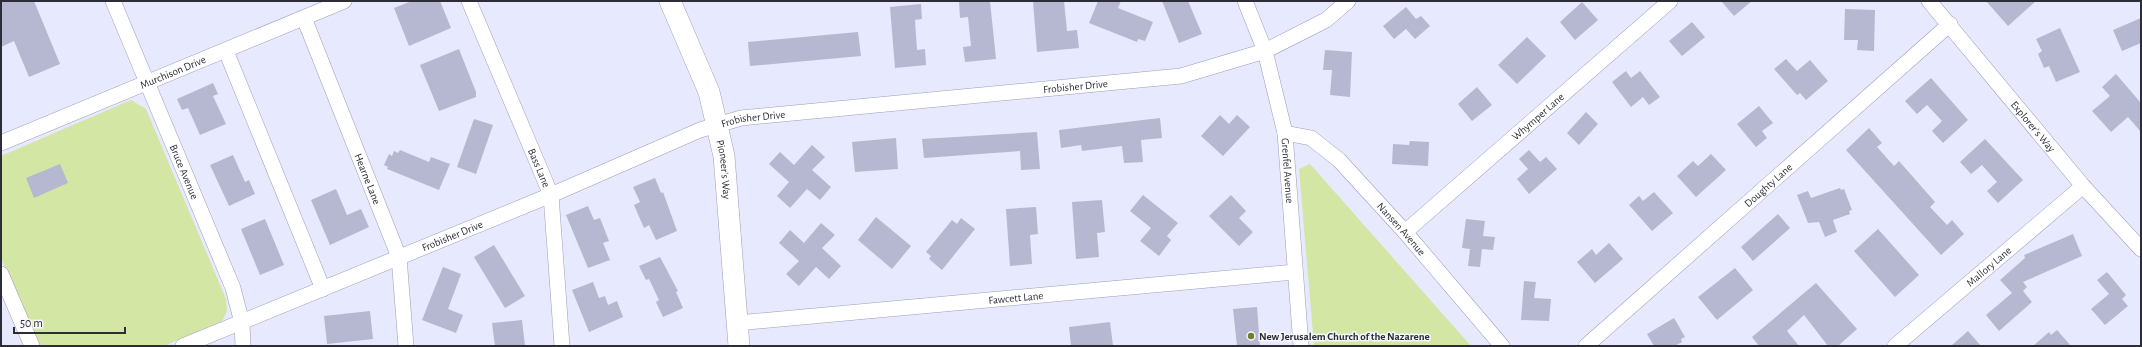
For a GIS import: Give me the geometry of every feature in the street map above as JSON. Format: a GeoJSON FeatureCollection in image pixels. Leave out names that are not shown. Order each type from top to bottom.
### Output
{"type":"FeatureCollection","features":[{"type":"Feature","properties":{"kind":"main road","name":"Pioneer's Way"},"geometry":{"type":"LineString","coordinates":[[670,1],[709,92],[724,156],[739,346]]}},
{"type":"Feature","properties":{"kind":"street","name":"Bruce Avenue"},"geometry":{"type":"LineString","coordinates":[[113,1],[233,288],[242,323],[243,346]]}},
{"type":"Feature","properties":{"kind":"street","name":"Murchison Drive"},"geometry":{"type":"LineString","coordinates":[[1,144],[344,1]]}},
{"type":"Feature","properties":{"kind":"street","name":"Bass Lane"},"geometry":{"type":"LineString","coordinates":[[469,1],[551,195],[562,346]]}},
{"type":"Feature","properties":{"kind":"street","name":"Grenfel Avenue"},"geometry":{"type":"LineString","coordinates":[[1245,1],[1265,51],[1285,133],[1301,346]]}},
{"type":"Feature","properties":{"kind":"street","name":"Frobisher Drive"},"geometry":{"type":"LineString","coordinates":[[183,346],[551,195],[700,130],[741,118],[1180,76],[1265,51],[1326,20],[1348,1]]}},
{"type":"Feature","properties":{"kind":"street","name":"Whymper Lane"},"geometry":{"type":"LineString","coordinates":[[1405,232],[1670,1]]}},
{"type":"Feature","properties":{"kind":"street","name":"Explorer's Way"},"geometry":{"type":"LineString","coordinates":[[1929,1],[1950,24],[2083,186],[2141,249]]}},
{"type":"Feature","properties":{"kind":"street","name":"Hearne Lane"},"geometry":{"type":"LineString","coordinates":[[304,18],[399,257],[406,346]]}},
{"type":"Feature","properties":{"kind":"street","name":"Doughty Lane"},"geometry":{"type":"LineString","coordinates":[[1586,346],[1950,24]]}},
{"type":"Feature","properties":{"kind":"street"},"geometry":{"type":"LineString","coordinates":[[226,50],[323,289]]}},
{"type":"Feature","properties":{"kind":"street","name":"Nansen Avenue"},"geometry":{"type":"LineString","coordinates":[[1285,133],[1311,138],[1340,160],[1405,232],[1502,346]]}},
{"type":"Feature","properties":{"kind":"street","name":"Mallory Lane"},"geometry":{"type":"LineString","coordinates":[[1895,346],[2083,186]]}},
{"type":"Feature","properties":{"kind":"street","name":"Fawcett Lane"},"geometry":{"type":"LineString","coordinates":[[737,323],[1295,272]]}},
{"type":"Feature","properties":{"kind":"street"},"geometry":{"type":"LineString","coordinates":[[1,274],[32,346]]}},
{"type":"Feature","properties":{"kind":"green space"},"geometry":{"type":"Polygon","coordinates":[[[131,100],[146,109],[226,299],[227,311],[222,321],[164,346],[38,346],[1,258],[1,156],[131,100]]]}},
{"type":"Feature","properties":{"kind":"green space"},"geometry":{"type":"Polygon","coordinates":[[[1310,164],[1471,346],[1314,346],[1299,169],[1310,164]]]}},
{"type":"Feature","properties":{"kind":"building"},"geometry":{"type":"Polygon","coordinates":[[[1,1],[34,1],[60,64],[29,77],[14,41],[1,47],[1,1]]]}},
{"type":"Feature","properties":{"kind":"building"},"geometry":{"type":"Polygon","coordinates":[[[412,1],[440,1],[451,28],[409,46],[394,8],[412,1]]]}},
{"type":"Feature","properties":{"kind":"building"},"geometry":{"type":"Polygon","coordinates":[[[959,1],[990,1],[996,59],[965,62],[963,47],[971,46],[968,17],[960,18],[959,1]]]}},
{"type":"Feature","properties":{"kind":"building"},"geometry":{"type":"Polygon","coordinates":[[[1033,1],[1064,1],[1067,31],[1077,30],[1079,48],[1037,52],[1033,1]]]}},
{"type":"Feature","properties":{"kind":"building"},"geometry":{"type":"Polygon","coordinates":[[[1098,1],[1121,1],[1118,8],[1153,22],[1145,41],[1138,39],[1137,42],[1089,23],[1098,1]]]}},
{"type":"Feature","properties":{"kind":"building"},"geometry":{"type":"Polygon","coordinates":[[[1162,1],[1188,1],[1202,34],[1179,43],[1162,1]]]}},
{"type":"Feature","properties":{"kind":"building"},"geometry":{"type":"Polygon","coordinates":[[[1721,1],[1752,1],[1734,16],[1721,1]]]}},
{"type":"Feature","properties":{"kind":"building"},"geometry":{"type":"Polygon","coordinates":[[[1986,1],[2036,1],[2008,26],[1986,1]]]}},
{"type":"Feature","properties":{"kind":"building"},"geometry":{"type":"Polygon","coordinates":[[[1582,2],[1598,20],[1575,40],[1560,22],[1582,2]]]}},
{"type":"Feature","properties":{"kind":"building"},"geometry":{"type":"Polygon","coordinates":[[[921,4],[922,19],[915,20],[917,50],[925,49],[926,65],[895,68],[890,7],[921,4]]]}},
{"type":"Feature","properties":{"kind":"building"},"geometry":{"type":"Polygon","coordinates":[[[1406,7],[1416,19],[1421,16],[1430,26],[1415,39],[1406,29],[1394,39],[1383,26],[1406,7]]]}},
{"type":"Feature","properties":{"kind":"building"},"geometry":{"type":"Polygon","coordinates":[[[1845,9],[1875,10],[1874,51],[1857,50],[1858,40],[1844,40],[1845,9]]]}},
{"type":"Feature","properties":{"kind":"building"},"geometry":{"type":"Polygon","coordinates":[[[2141,18],[2141,43],[2122,51],[2113,30],[2141,18]]]}},
{"type":"Feature","properties":{"kind":"building"},"geometry":{"type":"Polygon","coordinates":[[[1692,22],[1705,37],[1682,56],[1669,41],[1692,22]]]}},
{"type":"Feature","properties":{"kind":"building"},"geometry":{"type":"Polygon","coordinates":[[[2060,28],[2080,72],[2056,82],[2049,66],[2044,68],[2038,54],[2042,51],[2036,39],[2060,28]]]}},
{"type":"Feature","properties":{"kind":"building"},"geometry":{"type":"Polygon","coordinates":[[[858,32],[861,56],[750,66],[748,42],[858,32]]]}},
{"type":"Feature","properties":{"kind":"building"},"geometry":{"type":"Polygon","coordinates":[[[1527,37],[1546,56],[1517,84],[1498,65],[1527,37]]]}},
{"type":"Feature","properties":{"kind":"building"},"geometry":{"type":"Polygon","coordinates":[[[459,49],[476,92],[476,97],[439,111],[420,65],[459,49]]]}},
{"type":"Feature","properties":{"kind":"building"},"geometry":{"type":"Polygon","coordinates":[[[1325,50],[1352,52],[1350,97],[1330,95],[1332,70],[1323,70],[1325,50]]]}},
{"type":"Feature","properties":{"kind":"building"},"geometry":{"type":"Polygon","coordinates":[[[1786,59],[1797,71],[1810,60],[1828,81],[1806,100],[1800,93],[1797,95],[1774,69],[1786,59]]]}},
{"type":"Feature","properties":{"kind":"building"},"geometry":{"type":"Polygon","coordinates":[[[1626,71],[1631,78],[1640,71],[1660,97],[1649,105],[1643,97],[1631,107],[1612,82],[1626,71]]]}},
{"type":"Feature","properties":{"kind":"building"},"geometry":{"type":"Polygon","coordinates":[[[2116,74],[2141,103],[2141,132],[2128,117],[2111,132],[2092,111],[2110,96],[2102,87],[2116,74]]]}},
{"type":"Feature","properties":{"kind":"building"},"geometry":{"type":"Polygon","coordinates":[[[1931,78],[1968,120],[1943,143],[1932,131],[1942,121],[1927,105],[1917,114],[1905,101],[1931,78]]]}},
{"type":"Feature","properties":{"kind":"building"},"geometry":{"type":"Polygon","coordinates":[[[213,83],[218,94],[213,96],[226,124],[200,135],[188,108],[182,110],[177,99],[213,83]]]}},
{"type":"Feature","properties":{"kind":"building"},"geometry":{"type":"Polygon","coordinates":[[[1477,87],[1492,105],[1472,121],[1458,104],[1477,87]]]}},
{"type":"Feature","properties":{"kind":"building"},"geometry":{"type":"Polygon","coordinates":[[[1759,106],[1773,123],[1762,131],[1767,138],[1756,147],[1737,124],[1759,106]]]}},
{"type":"Feature","properties":{"kind":"building"},"geometry":{"type":"Polygon","coordinates":[[[1586,112],[1598,124],[1579,145],[1567,133],[1586,112]]]}},
{"type":"Feature","properties":{"kind":"building"},"geometry":{"type":"Polygon","coordinates":[[[1220,115],[1229,124],[1237,115],[1250,127],[1223,156],[1201,136],[1220,115]]]}},
{"type":"Feature","properties":{"kind":"building"},"geometry":{"type":"Polygon","coordinates":[[[1160,118],[1162,138],[1141,140],[1143,162],[1124,163],[1122,146],[1082,151],[1081,145],[1061,148],[1059,130],[1160,118]]]}},
{"type":"Feature","properties":{"kind":"building"},"geometry":{"type":"Polygon","coordinates":[[[474,119],[493,125],[476,174],[457,167],[474,119]]]}},
{"type":"Feature","properties":{"kind":"building"},"geometry":{"type":"Polygon","coordinates":[[[1869,128],[1882,143],[1877,147],[1894,166],[1899,161],[1935,202],[1930,207],[1947,225],[1952,220],[1964,234],[1941,255],[1846,150],[1869,128]]]}},
{"type":"Feature","properties":{"kind":"building"},"geometry":{"type":"Polygon","coordinates":[[[1037,132],[1040,169],[1021,170],[1020,151],[924,158],[922,139],[1037,132]]]}},
{"type":"Feature","properties":{"kind":"building"},"geometry":{"type":"Polygon","coordinates":[[[896,138],[898,169],[855,172],[852,142],[896,138]]]}},
{"type":"Feature","properties":{"kind":"building"},"geometry":{"type":"Polygon","coordinates":[[[1985,139],[2023,180],[1998,203],[1987,191],[1997,182],[1982,165],[1971,174],[1960,162],[1985,139]]]}},
{"type":"Feature","properties":{"kind":"building"},"geometry":{"type":"Polygon","coordinates":[[[1410,141],[1429,142],[1428,166],[1392,164],[1393,144],[1409,145],[1410,141]]]}},
{"type":"Feature","properties":{"kind":"building"},"geometry":{"type":"Polygon","coordinates":[[[812,145],[825,157],[812,170],[831,187],[820,200],[807,189],[790,208],[777,196],[789,182],[769,164],[780,152],[794,165],[812,145]]]}},
{"type":"Feature","properties":{"kind":"building"},"geometry":{"type":"Polygon","coordinates":[[[400,150],[429,162],[431,157],[450,164],[439,190],[387,169],[388,167],[384,165],[389,154],[392,156],[394,151],[398,153],[400,150]]]}},
{"type":"Feature","properties":{"kind":"building"},"geometry":{"type":"Polygon","coordinates":[[[1529,150],[1540,162],[1546,157],[1557,169],[1529,194],[1517,179],[1528,169],[1519,159],[1529,150]]]}},
{"type":"Feature","properties":{"kind":"building"},"geometry":{"type":"Polygon","coordinates":[[[1711,154],[1726,170],[1696,197],[1677,176],[1693,161],[1698,166],[1711,154]]]}},
{"type":"Feature","properties":{"kind":"building"},"geometry":{"type":"Polygon","coordinates":[[[233,155],[245,182],[249,180],[255,194],[229,206],[210,165],[233,155]]]}},
{"type":"Feature","properties":{"kind":"building"},"geometry":{"type":"Polygon","coordinates":[[[60,164],[68,183],[34,198],[26,178],[60,164]]]}},
{"type":"Feature","properties":{"kind":"building"},"geometry":{"type":"Polygon","coordinates":[[[655,178],[661,193],[663,192],[677,231],[656,240],[649,225],[644,228],[634,205],[640,202],[633,187],[655,178]]]}},
{"type":"Feature","properties":{"kind":"building"},"geometry":{"type":"Polygon","coordinates":[[[1840,188],[1841,190],[1844,189],[1852,210],[1849,211],[1850,214],[1833,220],[1837,232],[1825,237],[1819,222],[1808,223],[1797,195],[1808,191],[1811,198],[1840,188]]]}},
{"type":"Feature","properties":{"kind":"building"},"geometry":{"type":"Polygon","coordinates":[[[336,189],[347,215],[361,209],[369,227],[330,245],[311,200],[336,189]]]}},
{"type":"Feature","properties":{"kind":"building"},"geometry":{"type":"Polygon","coordinates":[[[1654,192],[1673,213],[1652,231],[1629,205],[1639,196],[1643,201],[1654,192]]]}},
{"type":"Feature","properties":{"kind":"building"},"geometry":{"type":"Polygon","coordinates":[[[1143,195],[1178,223],[1167,236],[1171,240],[1159,256],[1140,241],[1151,228],[1130,211],[1143,195]]]}},
{"type":"Feature","properties":{"kind":"building"},"geometry":{"type":"Polygon","coordinates":[[[1231,195],[1246,211],[1239,218],[1253,232],[1239,246],[1209,216],[1231,195]]]}},
{"type":"Feature","properties":{"kind":"building"},"geometry":{"type":"Polygon","coordinates":[[[1102,200],[1105,232],[1097,233],[1099,257],[1076,259],[1072,202],[1102,200]]]}},
{"type":"Feature","properties":{"kind":"building"},"geometry":{"type":"Polygon","coordinates":[[[588,206],[594,220],[600,218],[609,241],[603,243],[610,260],[588,268],[566,215],[588,206]]]}},
{"type":"Feature","properties":{"kind":"building"},"geometry":{"type":"Polygon","coordinates":[[[1036,207],[1038,234],[1030,235],[1032,264],[1010,266],[1006,209],[1036,207]]]}},
{"type":"Feature","properties":{"kind":"building"},"geometry":{"type":"Polygon","coordinates":[[[1778,214],[1790,228],[1753,261],[1741,247],[1778,214]]]}},
{"type":"Feature","properties":{"kind":"building"},"geometry":{"type":"Polygon","coordinates":[[[876,217],[911,246],[892,269],[858,240],[876,217]]]}},
{"type":"Feature","properties":{"kind":"building"},"geometry":{"type":"Polygon","coordinates":[[[961,218],[975,229],[942,270],[929,259],[931,256],[926,252],[952,220],[957,224],[961,218]]]}},
{"type":"Feature","properties":{"kind":"building"},"geometry":{"type":"Polygon","coordinates":[[[265,219],[284,265],[260,275],[241,229],[265,219]]]}},
{"type":"Feature","properties":{"kind":"building"},"geometry":{"type":"Polygon","coordinates":[[[1466,219],[1485,221],[1483,236],[1495,237],[1493,250],[1482,249],[1480,267],[1468,266],[1470,249],[1462,248],[1466,219]]]}},
{"type":"Feature","properties":{"kind":"building"},"geometry":{"type":"Polygon","coordinates":[[[821,223],[835,235],[822,248],[841,266],[829,279],[816,267],[799,286],[786,274],[799,261],[779,243],[790,230],[804,243],[821,223]]]}},
{"type":"Feature","properties":{"kind":"building"},"geometry":{"type":"Polygon","coordinates":[[[1878,229],[1919,275],[1895,297],[1854,251],[1878,229]]]}},
{"type":"Feature","properties":{"kind":"building"},"geometry":{"type":"Polygon","coordinates":[[[2073,234],[2082,256],[2023,282],[2027,287],[2023,291],[2032,302],[1999,331],[1986,315],[2012,293],[2000,280],[2025,258],[2024,255],[2073,234]]]}},
{"type":"Feature","properties":{"kind":"building"},"geometry":{"type":"Polygon","coordinates":[[[1609,243],[1623,259],[1595,283],[1577,262],[1592,249],[1596,255],[1609,243]]]}},
{"type":"Feature","properties":{"kind":"building"},"geometry":{"type":"Polygon","coordinates":[[[494,245],[525,296],[505,308],[474,257],[494,245]]]}},
{"type":"Feature","properties":{"kind":"building"},"geometry":{"type":"Polygon","coordinates":[[[660,257],[678,291],[676,292],[683,308],[663,317],[656,302],[659,300],[649,279],[646,280],[639,266],[660,257]]]}},
{"type":"Feature","properties":{"kind":"building"},"geometry":{"type":"Polygon","coordinates":[[[443,267],[461,274],[448,309],[463,315],[456,333],[422,320],[443,267]]]}},
{"type":"Feature","properties":{"kind":"building"},"geometry":{"type":"Polygon","coordinates":[[[1735,268],[1753,290],[1717,320],[1698,297],[1735,268]]]}},
{"type":"Feature","properties":{"kind":"building"},"geometry":{"type":"Polygon","coordinates":[[[2107,272],[2126,295],[2122,299],[2128,306],[2105,325],[2091,309],[2109,294],[2097,280],[2107,272]]]}},
{"type":"Feature","properties":{"kind":"building"},"geometry":{"type":"Polygon","coordinates":[[[1524,281],[1536,282],[1534,298],[1551,299],[1549,321],[1521,320],[1524,281]]]}},
{"type":"Feature","properties":{"kind":"building"},"geometry":{"type":"Polygon","coordinates":[[[593,282],[599,298],[605,296],[608,305],[617,301],[623,317],[589,332],[572,290],[593,282]]]}},
{"type":"Feature","properties":{"kind":"building"},"geometry":{"type":"Polygon","coordinates":[[[1816,283],[1857,329],[1838,346],[1828,346],[1804,315],[1787,331],[1799,346],[1759,346],[1752,337],[1816,283]]]}},
{"type":"Feature","properties":{"kind":"building"},"geometry":{"type":"Polygon","coordinates":[[[1257,307],[1260,346],[1237,346],[1233,309],[1257,307]]]}},
{"type":"Feature","properties":{"kind":"building"},"geometry":{"type":"Polygon","coordinates":[[[370,311],[373,339],[327,344],[324,316],[370,311]]]}},
{"type":"Feature","properties":{"kind":"building"},"geometry":{"type":"Polygon","coordinates":[[[1674,318],[1685,337],[1681,339],[1682,342],[1675,346],[1654,346],[1647,334],[1674,318]]]}},
{"type":"Feature","properties":{"kind":"building"},"geometry":{"type":"Polygon","coordinates":[[[522,320],[525,346],[495,346],[492,323],[522,320]]]}},
{"type":"Feature","properties":{"kind":"building"},"geometry":{"type":"Polygon","coordinates":[[[1110,322],[1113,346],[1071,346],[1069,327],[1110,322]]]}},
{"type":"Feature","properties":{"kind":"building"},"geometry":{"type":"Polygon","coordinates":[[[2057,330],[2071,346],[2033,346],[2049,332],[2051,335],[2057,330]]]}},
{"type":"Feature","properties":{"kind":"building"},"geometry":{"type":"Polygon","coordinates":[[[1968,331],[1981,346],[1951,346],[1968,331]]]}},
{"type":"Feature","properties":{"kind":"place","name":"New Jerusalem Church of the Nazarene"},"geometry":{"type":"Point","coordinates":[1251,336]}}]}
